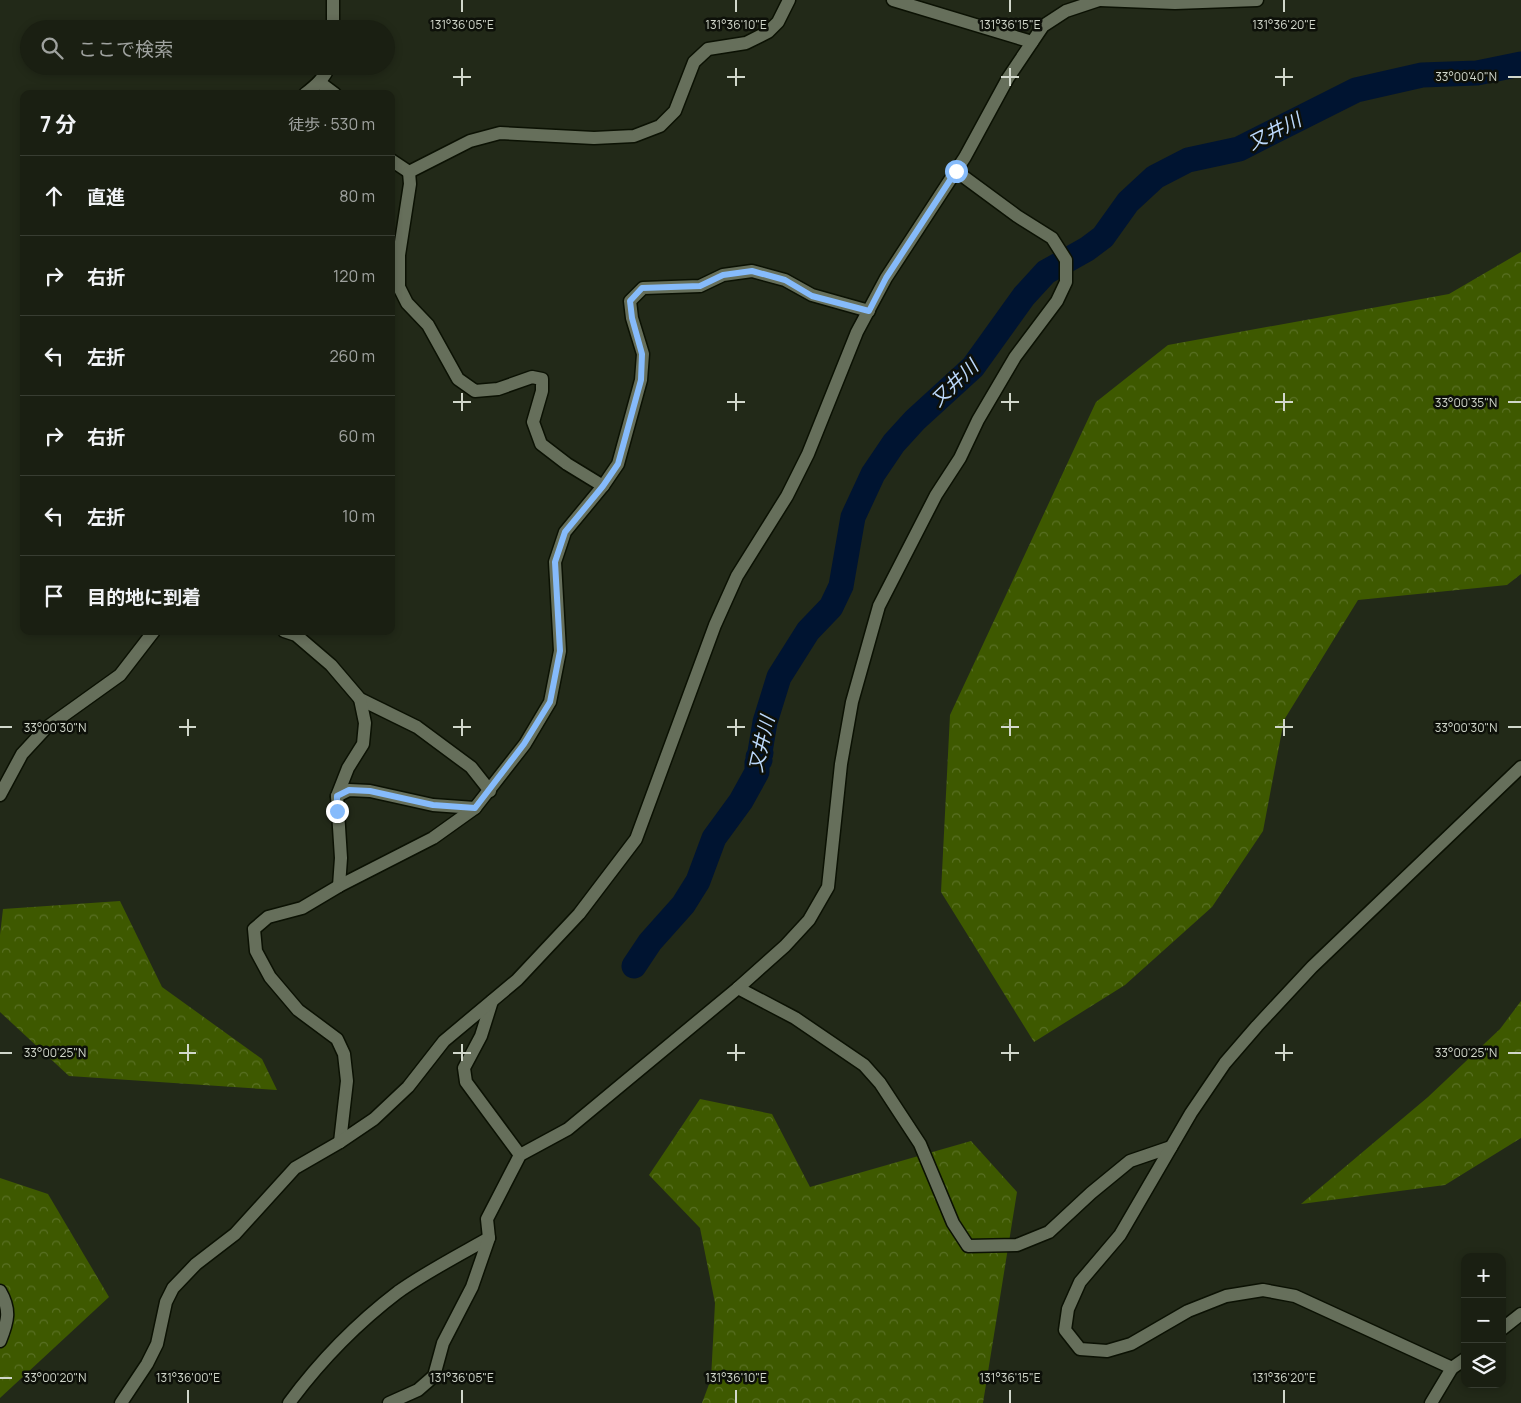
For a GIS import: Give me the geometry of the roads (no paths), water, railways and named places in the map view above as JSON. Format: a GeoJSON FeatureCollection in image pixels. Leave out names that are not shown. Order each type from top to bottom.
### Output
{"type":"FeatureCollection","features":[{"type":"Feature","properties":{"kind":"street"},"geometry":{"type":"LineString","coordinates":[[333,0],[333,20]]}},
{"type":"Feature","properties":{"kind":"street"},"geometry":{"type":"LineString","coordinates":[[409,172],[470,141],[500,133],[594,138],[634,136],[660,126],[675,111],[694,62],[708,49],[746,43],[768,32],[778,22],[789,0]]}},
{"type":"Feature","properties":{"kind":"street"},"geometry":{"type":"LineString","coordinates":[[893,0],[1032,42]]}},
{"type":"Feature","properties":{"kind":"street"},"geometry":{"type":"LineString","coordinates":[[121,1403],[147,1364],[157,1344],[166,1302],[172,1288],[196,1264],[234,1234],[295,1168],[340,1142],[374,1119],[408,1087],[444,1041],[517,980],[579,914],[636,839],[715,625],[737,576],[787,496],[804,462],[857,332],[886,278],[956,171],[1008,78],[1043,26],[1066,11],[1099,0],[1175,3],[1257,0]]}},
{"type":"Feature","properties":{"kind":"street"},"geometry":{"type":"LineString","coordinates":[[310,90],[325,75]]}},
{"type":"Feature","properties":{"kind":"street"},"geometry":{"type":"LineString","coordinates":[[319,82],[330,90]]}},
{"type":"Feature","properties":{"kind":"street"},"geometry":{"type":"LineString","coordinates":[[395,163],[409,172]]}},
{"type":"Feature","properties":{"kind":"street"},"geometry":{"type":"LineString","coordinates":[[389,1403],[418,1390],[434,1376],[444,1343],[472,1287],[489,1238],[487,1219],[520,1155],[568,1129],[738,988],[785,946],[810,920],[828,887],[841,764],[852,702],[878,606],[936,494],[960,458],[978,420],[1015,357],[1057,301],[1066,282],[1066,260],[1052,238],[1017,216],[956,171]]}},
{"type":"Feature","properties":{"kind":"street"},"geometry":{"type":"LineString","coordinates":[[409,172],[410,184],[399,255],[399,287],[407,303],[428,325],[458,379],[475,391],[498,389],[532,377],[542,379],[542,391],[533,422],[541,444],[567,464],[603,486]]}},
{"type":"Feature","properties":{"kind":"street"},"geometry":{"type":"LineString","coordinates":[[340,1142],[347,1081],[344,1054],[336,1039],[298,1010],[270,977],[256,951],[254,929],[268,917],[302,908],[339,886],[433,838],[475,808],[524,744],[550,702],[560,651],[555,562],[565,532],[603,486],[618,464],[641,380],[642,354],[632,318],[630,301],[642,288],[700,286],[723,275],[752,271],[785,280],[812,296],[869,311]]}},
{"type":"Feature","properties":{"kind":"street"},"geometry":{"type":"LineString","coordinates":[[0,795],[22,754],[46,728],[120,675],[151,635]]}},
{"type":"Feature","properties":{"kind":"street"},"geometry":{"type":"LineString","coordinates":[[294,635],[331,666],[360,699],[417,727],[471,767],[490,790]]}},
{"type":"Feature","properties":{"kind":"street"},"geometry":{"type":"LineString","coordinates":[[339,886],[341,858],[337,796],[348,768],[362,744],[365,723],[360,699]]}},
{"type":"Feature","properties":{"kind":"street"},"geometry":{"type":"LineString","coordinates":[[1452,1368],[1295,1296],[1263,1290],[1226,1296],[1196,1308],[1132,1344],[1107,1351],[1080,1349],[1065,1330],[1068,1309],[1080,1282],[1120,1235],[1191,1114],[1225,1063],[1326,953],[1521,767]]}},
{"type":"Feature","properties":{"kind":"street"},"geometry":{"type":"LineString","coordinates":[[337,796],[349,790],[363,791],[433,805],[475,808]]}},
{"type":"Feature","properties":{"kind":"street"},"geometry":{"type":"LineString","coordinates":[[738,988],[795,1018],[864,1065],[880,1083],[920,1144],[954,1223],[968,1246],[1017,1245],[1049,1232],[1091,1193],[1130,1161],[1171,1147]]}},
{"type":"Feature","properties":{"kind":"street"},"geometry":{"type":"LineString","coordinates":[[492,1001],[481,1036],[464,1068],[466,1082],[520,1155]]}},
{"type":"Feature","properties":{"kind":"street"},"geometry":{"type":"LineString","coordinates":[[289,1403],[310,1374],[352,1330],[399,1292],[489,1238]]}},
{"type":"Feature","properties":{"kind":"street"},"geometry":{"type":"LineString","coordinates":[[0,1290],[6,1300],[8,1322],[0,1341]]}},
{"type":"Feature","properties":{"kind":"street"},"geometry":{"type":"LineString","coordinates":[[1506,1326],[1521,1314]]}},
{"type":"Feature","properties":{"kind":"street"},"geometry":{"type":"LineString","coordinates":[[1431,1403],[1452,1368],[1461,1362]]}},
{"type":"Feature","properties":{"kind":"waterway","name":"又井川"},"geometry":{"type":"LineString","coordinates":[[634,966],[650,942],[683,905],[698,881],[714,838],[741,801],[757,772],[765,722],[779,677],[808,631],[831,607],[841,586],[853,517],[873,474],[894,443],[915,420],[973,367],[1024,296],[1046,272],[1087,249],[1103,237],[1128,202],[1155,177],[1188,160],[1239,149],[1356,90],[1422,75],[1477,73],[1521,64]]}}]}
